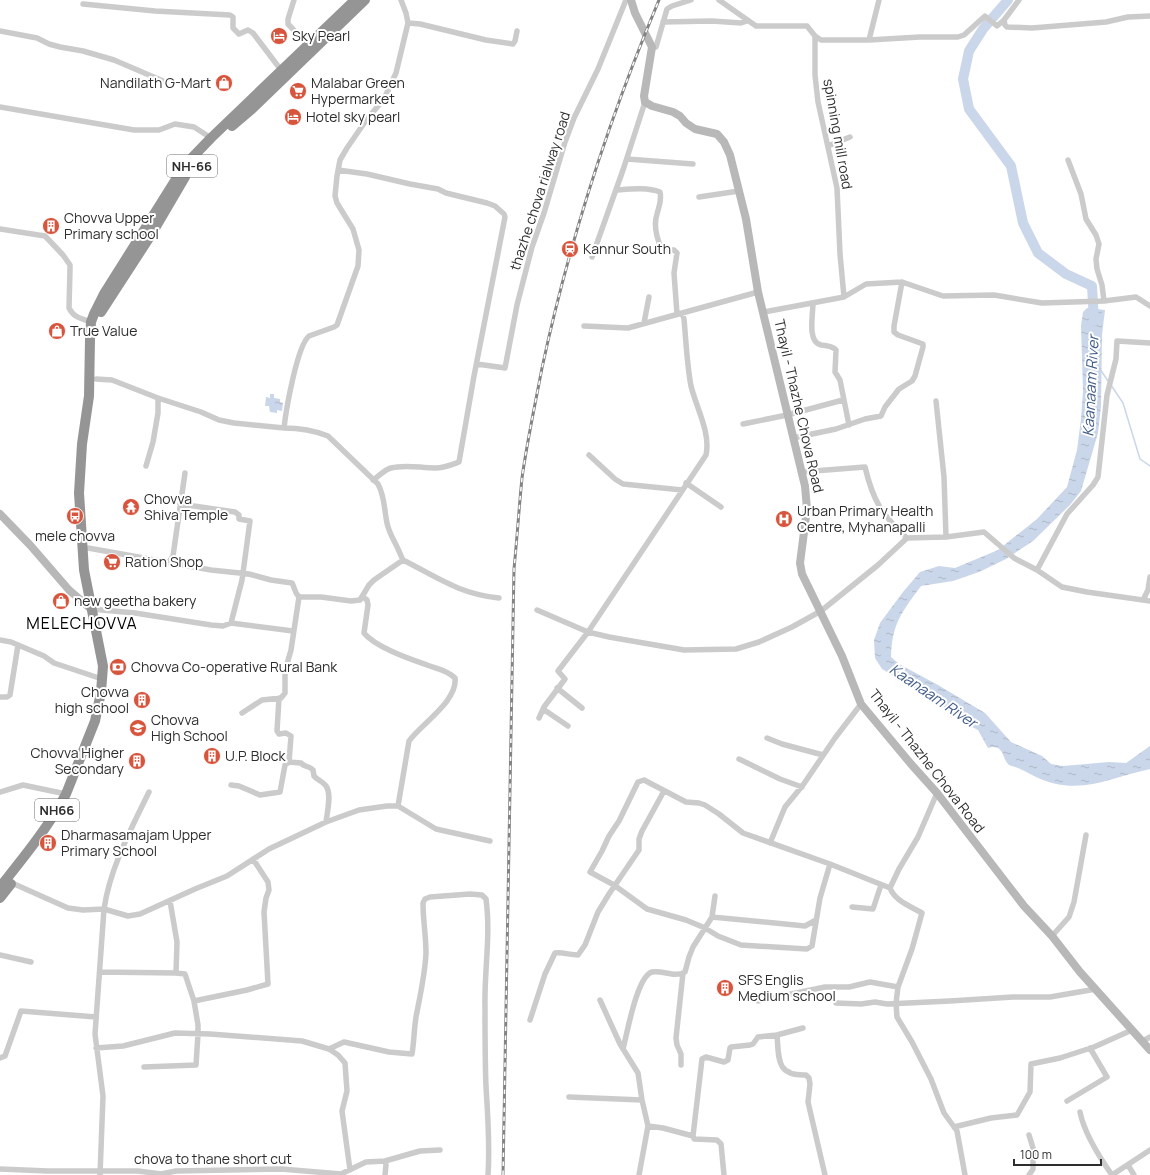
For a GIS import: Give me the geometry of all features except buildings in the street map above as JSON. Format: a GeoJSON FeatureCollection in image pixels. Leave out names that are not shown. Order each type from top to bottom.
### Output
{"type":"FeatureCollection","features":[{"type":"Feature","properties":{"kind":"highway","name":"NH66"},"geometry":{"type":"LineString","coordinates":[[6,883],[54,824],[70,799],[94,736],[95,721],[101,692],[103,666],[84,570],[85,547],[79,493],[82,444],[93,379],[90,340],[91,322],[94,314],[104,294],[185,165],[281,70],[355,0]]}},
{"type":"Feature","properties":{"kind":"highway","name":"NH-66"},"geometry":{"type":"LineString","coordinates":[[93,379],[96,332],[102,312],[151,235],[182,180],[192,166],[224,133],[252,109],[365,0]]}},
{"type":"Feature","properties":{"kind":"highway","name":"NH66"},"geometry":{"type":"LineString","coordinates":[[0,898],[6,883],[61,804],[95,721]]}},
{"type":"Feature","properties":{"kind":"street"},"geometry":{"type":"LineString","coordinates":[[294,0],[288,19],[288,24],[308,44]]}},
{"type":"Feature","properties":{"kind":"street"},"geometry":{"type":"LineString","coordinates":[[284,428],[299,353],[305,338],[337,325],[358,266],[360,250],[358,243],[353,229],[337,203],[335,196],[338,170],[340,160],[347,148],[367,119],[384,99],[393,82],[401,57],[408,23],[401,0]]}},
{"type":"Feature","properties":{"kind":"street","name":"thazhe chova rialway road"},"geometry":{"type":"LineString","coordinates":[[477,364],[505,368],[517,305],[532,247],[544,213],[565,142],[574,118],[598,69],[626,0]]}},
{"type":"Feature","properties":{"kind":"street"},"geometry":{"type":"LineString","coordinates":[[592,257],[627,159],[645,102],[644,96],[652,47],[634,13],[631,0]]}},
{"type":"Feature","properties":{"kind":"street"},"geometry":{"type":"LineString","coordinates":[[652,47],[656,47],[667,10],[672,6],[691,0]]}},
{"type":"Feature","properties":{"kind":"street"},"geometry":{"type":"LineString","coordinates":[[719,0],[756,26],[807,26],[814,36],[821,40],[958,37],[968,33],[985,16],[997,26],[1004,20],[1019,0]]}},
{"type":"Feature","properties":{"kind":"street"},"geometry":{"type":"LineString","coordinates":[[869,40],[879,0]]}},
{"type":"Feature","properties":{"kind":"street"},"geometry":{"type":"LineString","coordinates":[[83,4],[155,11],[230,15],[233,17],[233,28],[238,34],[248,30],[253,33],[281,70]]}},
{"type":"Feature","properties":{"kind":"street"},"geometry":{"type":"LineString","coordinates":[[1004,20],[1007,27],[1032,28],[1106,22],[1150,16]]}},
{"type":"Feature","properties":{"kind":"street"},"geometry":{"type":"LineString","coordinates":[[663,22],[712,21],[741,23],[747,21],[746,20]]}},
{"type":"Feature","properties":{"kind":"street"},"geometry":{"type":"LineString","coordinates":[[408,23],[426,25],[486,40],[513,44],[515,41],[516,31]]}},
{"type":"Feature","properties":{"kind":"street"},"geometry":{"type":"LineString","coordinates":[[0,31],[37,38],[55,46],[83,51],[114,60],[163,81]]}},
{"type":"Feature","properties":{"kind":"street","name":"spinning mill road"},"geometry":{"type":"LineString","coordinates":[[814,36],[815,75],[818,102],[837,188],[840,254],[844,297]]}},
{"type":"Feature","properties":{"kind":"street","name":"Thayil - Thazhe Chova Road"},"geometry":{"type":"LineString","coordinates":[[645,102],[652,106],[673,112],[695,129],[717,134],[724,142],[730,155],[746,219],[758,292],[805,486],[807,509],[800,563],[802,574],[842,656],[861,704],[937,793],[1024,906],[1052,936],[1080,972],[1132,1030],[1146,1039],[1150,1050]]}},
{"type":"Feature","properties":{"kind":"street"},"geometry":{"type":"LineString","coordinates":[[0,107],[134,130],[159,130],[176,124],[194,127],[211,138]]}},
{"type":"Feature","properties":{"kind":"street"},"geometry":{"type":"LineString","coordinates":[[828,146],[850,136]]}},
{"type":"Feature","properties":{"kind":"street"},"geometry":{"type":"LineString","coordinates":[[627,159],[693,164]]}},
{"type":"Feature","properties":{"kind":"street"},"geometry":{"type":"LineString","coordinates":[[1068,160],[1081,194],[1086,218],[1096,235],[1099,244],[1096,259],[1104,301]]}},
{"type":"Feature","properties":{"kind":"street"},"geometry":{"type":"LineString","coordinates":[[338,170],[367,174],[438,189],[446,193],[495,206],[504,214],[502,236],[459,462],[450,466],[436,468],[412,466],[391,468],[384,471],[373,480]]}},
{"type":"Feature","properties":{"kind":"street"},"geometry":{"type":"LineString","coordinates":[[539,718],[542,710],[565,679],[558,671],[588,632],[706,455],[707,450],[704,428],[691,386],[684,319],[680,314],[675,296],[674,273],[677,253],[674,250],[662,250],[656,230],[657,213],[660,207],[661,198],[660,192],[639,189],[616,190]]}},
{"type":"Feature","properties":{"kind":"street"},"geometry":{"type":"LineString","coordinates":[[699,197],[739,191]]}},
{"type":"Feature","properties":{"kind":"street"},"geometry":{"type":"LineString","coordinates":[[0,229],[44,236],[56,247],[70,265],[69,308],[72,314],[76,317],[91,322]]}},
{"type":"Feature","properties":{"kind":"street"},"geometry":{"type":"LineString","coordinates":[[793,438],[836,429],[881,416],[885,407],[899,389],[912,381],[915,376],[923,344],[898,335],[894,332],[902,282]]}},
{"type":"Feature","properties":{"kind":"street"},"geometry":{"type":"LineString","coordinates":[[764,312],[844,297],[866,284],[902,282],[943,296],[994,295],[1042,303],[1104,301],[1136,297],[1150,306]]}},
{"type":"Feature","properties":{"kind":"street"},"geometry":{"type":"LineString","coordinates":[[584,326],[628,328],[758,292]]}},
{"type":"Feature","properties":{"kind":"street"},"geometry":{"type":"LineString","coordinates":[[644,323],[649,297]]}},
{"type":"Feature","properties":{"kind":"street"},"geometry":{"type":"LineString","coordinates":[[813,303],[812,337],[815,343],[828,345],[836,350],[835,372],[840,380],[848,425]]}},
{"type":"Feature","properties":{"kind":"street"},"geometry":{"type":"LineString","coordinates":[[1037,570],[1067,514],[1098,477],[1109,389],[1116,359],[1118,341],[1150,343]]}},
{"type":"Feature","properties":{"kind":"street"},"geometry":{"type":"LineString","coordinates":[[93,379],[112,380],[158,398],[201,412],[213,418],[234,423],[284,428],[302,428],[328,436],[378,484],[384,501],[387,524],[393,541],[403,560],[430,576],[471,594],[499,598]]}},
{"type":"Feature","properties":{"kind":"street"},"geometry":{"type":"LineString","coordinates":[[146,466],[151,454],[155,435],[158,413],[158,398]]}},
{"type":"Feature","properties":{"kind":"street"},"geometry":{"type":"LineString","coordinates":[[743,424],[787,415],[843,400]]}},
{"type":"Feature","properties":{"kind":"street"},"geometry":{"type":"LineString","coordinates":[[936,401],[944,477],[946,537]]}},
{"type":"Feature","properties":{"kind":"street"},"geometry":{"type":"LineString","coordinates":[[589,455],[615,479],[623,484],[682,490]]}},
{"type":"Feature","properties":{"kind":"street"},"geometry":{"type":"LineString","coordinates":[[801,472],[865,467],[869,483],[880,509],[907,538]]}},
{"type":"Feature","properties":{"kind":"street"},"geometry":{"type":"LineString","coordinates":[[169,562],[173,556],[185,473]]}},
{"type":"Feature","properties":{"kind":"street"},"geometry":{"type":"LineString","coordinates":[[686,483],[721,507]]}},
{"type":"Feature","properties":{"kind":"street"},"geometry":{"type":"LineString","coordinates":[[180,504],[235,512],[239,515],[239,519],[250,521],[243,574],[230,623]]}},
{"type":"Feature","properties":{"kind":"street"},"geometry":{"type":"LineString","coordinates":[[0,514],[30,545],[69,590],[91,609],[135,613],[211,625],[223,626],[230,623],[293,631]]}},
{"type":"Feature","properties":{"kind":"street"},"geometry":{"type":"LineString","coordinates":[[536,610],[588,632],[684,650],[736,649],[759,642],[792,627],[821,611],[878,565],[907,538],[946,537],[984,532],[1014,558],[1037,570],[1062,587],[1150,601]]}},
{"type":"Feature","properties":{"kind":"street"},"geometry":{"type":"LineString","coordinates":[[85,547],[292,583],[295,593],[299,597],[321,597],[351,601],[360,600],[369,585],[374,580],[403,560]]}},
{"type":"Feature","properties":{"kind":"street"},"geometry":{"type":"LineString","coordinates":[[1142,600],[1148,590],[1150,578]]}},
{"type":"Feature","properties":{"kind":"street"},"geometry":{"type":"LineString","coordinates":[[69,590],[82,590],[88,585]]}},
{"type":"Feature","properties":{"kind":"street"},"geometry":{"type":"LineString","coordinates":[[242,713],[262,700],[281,698],[285,693],[285,671],[291,650],[299,597]]}},
{"type":"Feature","properties":{"kind":"street"},"geometry":{"type":"LineString","coordinates":[[363,597],[367,600],[368,605],[364,634],[369,639],[377,645],[450,673],[455,678],[455,687],[450,696],[434,716],[415,733],[409,741],[398,806]]}},
{"type":"Feature","properties":{"kind":"street"},"geometry":{"type":"LineString","coordinates":[[0,640],[11,642],[44,656],[54,663],[102,679]]}},
{"type":"Feature","properties":{"kind":"street"},"geometry":{"type":"LineString","coordinates":[[0,697],[7,697],[10,695],[18,645]]}},
{"type":"Feature","properties":{"kind":"street"},"geometry":{"type":"LineString","coordinates":[[558,688],[582,708]]}},
{"type":"Feature","properties":{"kind":"street"},"geometry":{"type":"LineString","coordinates":[[279,698],[277,731],[279,734],[286,734],[290,736],[289,762]]}},
{"type":"Feature","properties":{"kind":"street"},"geometry":{"type":"LineString","coordinates":[[770,843],[785,807],[802,787],[823,755],[861,704]]}},
{"type":"Feature","properties":{"kind":"street"},"geometry":{"type":"LineString","coordinates":[[542,710],[568,726]]}},
{"type":"Feature","properties":{"kind":"street"},"geometry":{"type":"LineString","coordinates":[[767,738],[782,744],[823,755]]}},
{"type":"Feature","properties":{"kind":"street"},"geometry":{"type":"LineString","coordinates":[[739,759],[780,779],[802,787]]}},
{"type":"Feature","properties":{"kind":"street"},"geometry":{"type":"LineString","coordinates":[[231,785],[239,786],[260,795],[280,792],[282,788],[285,765],[289,762],[301,763],[303,766],[312,768],[314,776],[326,785],[329,803],[326,822]]}},
{"type":"Feature","properties":{"kind":"street"},"geometry":{"type":"LineString","coordinates":[[830,864],[820,898],[812,946],[807,949],[741,945],[718,936],[705,928],[686,920],[647,908],[615,886],[590,872],[602,852],[609,836],[619,821],[638,782],[644,780],[686,802],[705,805],[743,833],[830,864],[890,888]]}},
{"type":"Feature","properties":{"kind":"street"},"geometry":{"type":"LineString","coordinates":[[0,792],[23,785],[66,794]]}},
{"type":"Feature","properties":{"kind":"street"},"geometry":{"type":"LineString","coordinates":[[530,1020],[547,968],[555,952],[578,955],[584,945],[598,912],[639,850],[639,839],[642,831],[664,791]]}},
{"type":"Feature","properties":{"kind":"street"},"geometry":{"type":"LineString","coordinates":[[100,1173],[103,1096],[99,1060],[96,1048],[96,1017],[104,909],[117,862],[149,792]]}},
{"type":"Feature","properties":{"kind":"street"},"geometry":{"type":"LineString","coordinates":[[937,793],[918,837],[899,869],[890,888],[892,894],[897,899],[922,913],[912,949],[898,988],[896,1003],[897,1017],[931,1079],[944,1113],[957,1132],[965,1175]]}},
{"type":"Feature","properties":{"kind":"street"},"geometry":{"type":"LineString","coordinates":[[6,883],[68,908],[83,910],[104,909],[128,916],[140,914],[227,876],[269,849],[326,822],[359,810],[387,806],[398,806],[436,829],[490,841]]}},
{"type":"Feature","properties":{"kind":"street"},"geometry":{"type":"LineString","coordinates":[[1052,936],[1069,917],[1074,902],[1086,835]]}},
{"type":"Feature","properties":{"kind":"street"},"geometry":{"type":"LineString","coordinates":[[194,1001],[268,984],[264,912],[269,890],[268,882],[253,860]]}},
{"type":"Feature","properties":{"kind":"street"},"geometry":{"type":"LineString","coordinates":[[852,907],[873,909],[881,885]]}},
{"type":"Feature","properties":{"kind":"street"},"geometry":{"type":"LineString","coordinates":[[329,1049],[344,1042],[389,1052],[412,1054],[424,971],[425,947],[423,903],[425,899],[430,897],[470,894],[482,895],[486,899],[488,911],[485,1006],[486,1086],[489,1124],[488,1175]]}},
{"type":"Feature","properties":{"kind":"street"},"geometry":{"type":"LineString","coordinates":[[681,1065],[682,1054],[677,1045],[676,1038],[683,973],[685,972],[693,947],[712,917],[715,896]]}},
{"type":"Feature","properties":{"kind":"street"},"geometry":{"type":"LineString","coordinates":[[170,901],[177,942],[176,973]]}},
{"type":"Feature","properties":{"kind":"street"},"geometry":{"type":"LineString","coordinates":[[712,917],[805,926],[816,920]]}},
{"type":"Feature","properties":{"kind":"street"},"geometry":{"type":"LineString","coordinates":[[0,955],[31,962]]}},
{"type":"Feature","properties":{"kind":"street"},"geometry":{"type":"LineString","coordinates":[[100,972],[185,974],[194,1001],[198,1034],[196,1065],[144,1067]]}},
{"type":"Feature","properties":{"kind":"street"},"geometry":{"type":"LineString","coordinates":[[623,1049],[631,1012],[642,981],[652,972],[683,973]]}},
{"type":"Feature","properties":{"kind":"street"},"geometry":{"type":"LineString","coordinates":[[758,1001],[826,987],[849,987],[870,982],[898,988]]}},
{"type":"Feature","properties":{"kind":"street"},"geometry":{"type":"LineString","coordinates":[[836,1003],[861,1004],[875,1002],[887,1004],[950,1002],[1013,997],[1050,997],[1096,989]]}},
{"type":"Feature","properties":{"kind":"street"},"geometry":{"type":"LineString","coordinates":[[600,1000],[623,1049],[638,1074],[648,1126],[639,1175]]}},
{"type":"Feature","properties":{"kind":"street"},"geometry":{"type":"LineString","coordinates":[[0,1058],[5,1056],[21,1011],[96,1017]]}},
{"type":"Feature","properties":{"kind":"street"},"geometry":{"type":"LineString","coordinates":[[693,1136],[702,1059],[706,1057],[724,1062],[728,1060],[731,1047],[750,1045],[758,1037],[777,1035],[803,1028]]}},
{"type":"Feature","properties":{"kind":"street"},"geometry":{"type":"LineString","coordinates":[[954,1127],[992,1118],[1017,1115],[1030,1092],[1031,1064],[1060,1058],[1090,1048],[1132,1030]]}},
{"type":"Feature","properties":{"kind":"street"},"geometry":{"type":"LineString","coordinates":[[96,1048],[123,1046],[175,1033],[302,1041],[329,1049],[338,1055],[345,1063],[347,1091],[342,1111],[350,1170]]}},
{"type":"Feature","properties":{"kind":"street"},"geometry":{"type":"LineString","coordinates":[[777,1035],[780,1063],[793,1075],[806,1076],[809,1078],[810,1084],[808,1102],[825,1175]]}},
{"type":"Feature","properties":{"kind":"street"},"geometry":{"type":"LineString","coordinates":[[1067,1101],[1107,1077],[1090,1048]]}},
{"type":"Feature","properties":{"kind":"street"},"geometry":{"type":"LineString","coordinates":[[569,1097],[642,1100]]}},
{"type":"Feature","properties":{"kind":"street"},"geometry":{"type":"LineString","coordinates":[[1080,1112],[1082,1122],[1097,1152],[1112,1175],[1150,1150]]}},
{"type":"Feature","properties":{"kind":"street"},"geometry":{"type":"LineString","coordinates":[[648,1126],[663,1128],[693,1136],[694,1139],[717,1140],[721,1144],[724,1175]]}},
{"type":"Feature","properties":{"kind":"street"},"geometry":{"type":"LineString","coordinates":[[1029,1135],[1033,1148],[1033,1169],[1029,1175]]}},
{"type":"Feature","properties":{"kind":"street","name":"chova to thane short cut"},"geometry":{"type":"LineString","coordinates":[[0,1169],[100,1173],[138,1171],[161,1174],[176,1171],[341,1174],[366,1162],[385,1161],[420,1151],[440,1150]]}},
{"type":"Feature","properties":{"kind":"street"},"geometry":{"type":"LineString","coordinates":[[385,1161],[385,1175]]}},
{"type":"Feature","properties":{"kind":"street"},"geometry":{"type":"LineString","coordinates":[[1128,1164],[1134,1175]]}},
{"type":"Feature","properties":{"kind":"water"},"geometry":{"type":"Polygon","coordinates":[[[1087,308],[1105,310],[1102,335],[1101,406],[1098,433],[1081,491],[1070,505],[1033,541],[1006,559],[979,572],[953,581],[921,586],[899,618],[893,635],[891,657],[899,664],[985,713],[1011,742],[1042,756],[1051,764],[1063,766],[1109,762],[1126,763],[1150,746],[1150,769],[1097,783],[1071,786],[1043,780],[1009,765],[1000,750],[993,747],[988,748],[978,730],[966,724],[931,698],[882,669],[875,658],[874,640],[880,623],[920,572],[939,566],[955,568],[998,550],[1037,519],[1067,487],[1077,450],[1081,419],[1083,391],[1081,326],[1083,312],[1087,308]]]}},
{"type":"Feature","properties":{"kind":"water"},"geometry":{"type":"Polygon","coordinates":[[[270,394],[274,394],[274,398],[280,399],[280,402],[283,403],[282,411],[277,410],[277,413],[270,412],[269,406],[265,406],[266,397],[270,398],[270,394]]]}},
{"type":"Feature","properties":{"kind":"waterway","name":"Kaanaam River"},"geometry":{"type":"LineString","coordinates":[[1008,0],[983,29],[969,51],[963,79],[969,109],[1011,166],[1023,223],[1038,253],[1066,274],[1092,286],[1094,321]]}},
{"type":"Feature","properties":{"kind":"waterway"},"geometry":{"type":"LineString","coordinates":[[1100,369],[1108,381]]}},
{"type":"Feature","properties":{"kind":"waterway"},"geometry":{"type":"LineString","coordinates":[[1111,385],[1123,403],[1140,459],[1150,466]]}},
{"type":"Feature","properties":{"kind":"railway"},"geometry":{"type":"LineString","coordinates":[[503,1175],[514,569],[522,478],[542,368],[578,228],[592,181],[623,90],[659,0]]}},
{"type":"Feature","properties":{"kind":"place","name":"Sky Pearl"},"geometry":{"type":"Point","coordinates":[279,36]}},
{"type":"Feature","properties":{"kind":"place","name":"Nandilath G-Mart"},"geometry":{"type":"Point","coordinates":[224,83]}},
{"type":"Feature","properties":{"kind":"place","name":"Malabar Green Hypermarket"},"geometry":{"type":"Point","coordinates":[298,91]}},
{"type":"Feature","properties":{"kind":"place","name":"Hotel sky pearl"},"geometry":{"type":"Point","coordinates":[293,117]}},
{"type":"Feature","properties":{"kind":"place","name":"Chovva Upper Primary school"},"geometry":{"type":"Point","coordinates":[51,226]}},
{"type":"Feature","properties":{"kind":"place","name":"Kannur South"},"geometry":{"type":"Point","coordinates":[570,249]}},
{"type":"Feature","properties":{"kind":"place","name":"True Value"},"geometry":{"type":"Point","coordinates":[57,331]}},
{"type":"Feature","properties":{"kind":"place","name":"Chovva Shiva Temple"},"geometry":{"type":"Point","coordinates":[131,507]}},
{"type":"Feature","properties":{"kind":"place","name":"mele chovva"},"geometry":{"type":"Point","coordinates":[75,516]}},
{"type":"Feature","properties":{"kind":"place","name":"Urban Primary Health Centre, Myhanapalli"},"geometry":{"type":"Point","coordinates":[784,519]}},
{"type":"Feature","properties":{"kind":"place","name":"Ration Shop"},"geometry":{"type":"Point","coordinates":[112,562]}},
{"type":"Feature","properties":{"kind":"place","name":"new geetha bakery"},"geometry":{"type":"Point","coordinates":[61,601]}},
{"type":"Feature","properties":{"kind":"place","name":"Chovva Co-operative Rural Bank"},"geometry":{"type":"Point","coordinates":[118,667]}},
{"type":"Feature","properties":{"kind":"place","name":"Chovva high school"},"geometry":{"type":"Point","coordinates":[142,700]}},
{"type":"Feature","properties":{"kind":"place","name":"Chovva High School"},"geometry":{"type":"Point","coordinates":[138,728]}},
{"type":"Feature","properties":{"kind":"place","name":"U.P. Block"},"geometry":{"type":"Point","coordinates":[212,756]}},
{"type":"Feature","properties":{"kind":"place","name":"Chovva Higher Secondary"},"geometry":{"type":"Point","coordinates":[137,761]}},
{"type":"Feature","properties":{"kind":"place","name":"Dharmasamajam Upper Primary School"},"geometry":{"type":"Point","coordinates":[48,843]}},
{"type":"Feature","properties":{"kind":"place","name":"SFS Englis Medium school"},"geometry":{"type":"Point","coordinates":[725,988]}},
{"type":"Feature","properties":{"kind":"district","name":"MELECHOVVA"},"geometry":{"type":"Point","coordinates":[82,623]}}]}
